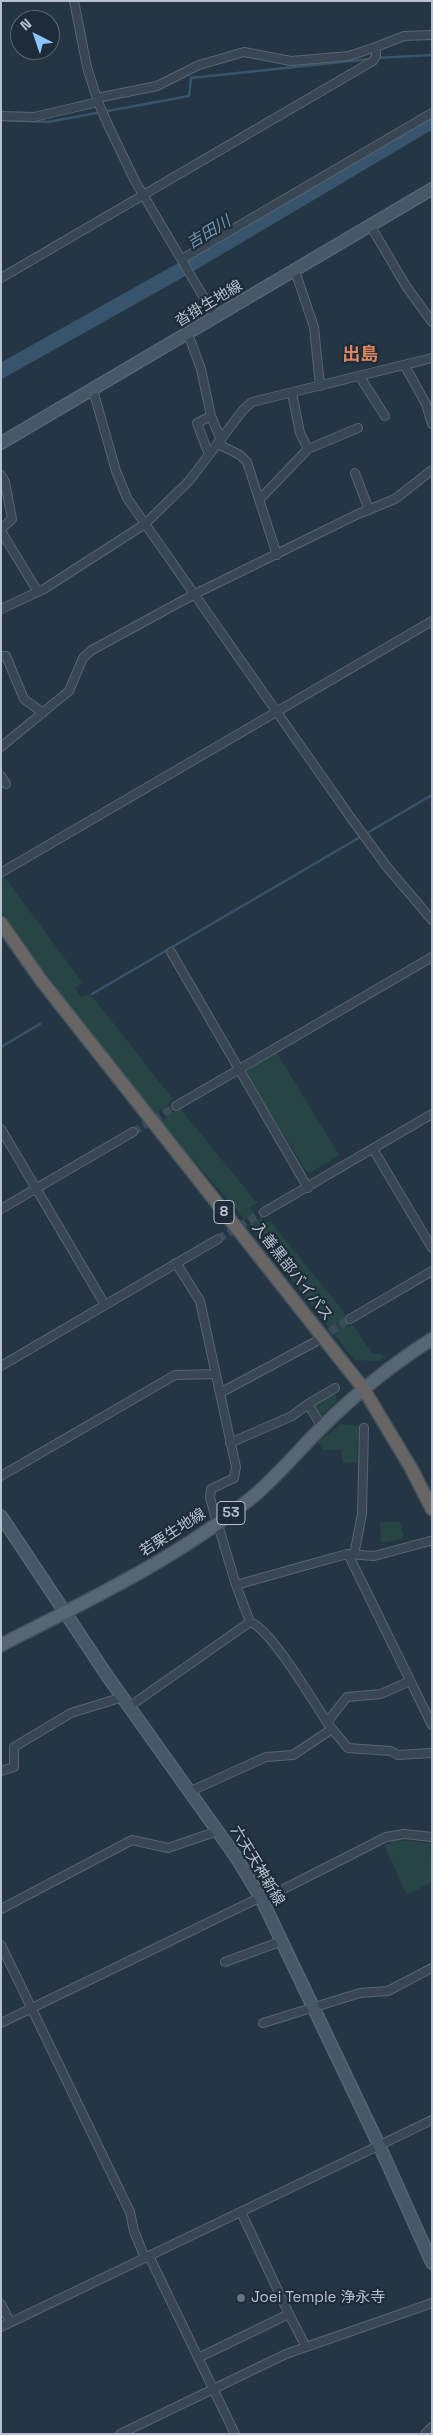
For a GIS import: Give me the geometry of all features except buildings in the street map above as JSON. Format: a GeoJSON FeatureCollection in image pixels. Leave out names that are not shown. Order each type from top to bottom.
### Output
{"type":"FeatureCollection","features":[{"type":"Feature","properties":{"kind":"highway","name":"入善黒部バイパス"},"geometry":{"type":"LineString","coordinates":[[1,923],[41,980],[364,1388],[411,1468],[432,1509]]}},
{"type":"Feature","properties":{"kind":"main road","name":"沓掛生地線"},"geometry":{"type":"LineString","coordinates":[[1,444],[432,189]]}},
{"type":"Feature","properties":{"kind":"main road","name":"若栗生地線"},"geometry":{"type":"LineString","coordinates":[[1,1644],[136,1576],[183,1548],[217,1524],[251,1498],[364,1388],[401,1358],[432,1339]]}},
{"type":"Feature","properties":{"kind":"main road","name":"六天天神新線"},"geometry":{"type":"LineString","coordinates":[[1,1516],[64,1613],[191,1791],[262,1899],[379,2145],[432,2263]]}},
{"type":"Feature","properties":{"kind":"street"},"geometry":{"type":"LineString","coordinates":[[74,1],[97,100],[143,195],[216,318]]}},
{"type":"Feature","properties":{"kind":"street"},"geometry":{"type":"LineString","coordinates":[[1,116],[34,117],[157,86],[199,65],[244,52],[291,61],[348,56],[404,36],[432,35]]}},
{"type":"Feature","properties":{"kind":"street"},"geometry":{"type":"LineString","coordinates":[[1,278],[373,61],[376,56],[376,47]]}},
{"type":"Feature","properties":{"kind":"street"},"geometry":{"type":"LineString","coordinates":[[182,259],[432,113]]}},
{"type":"Feature","properties":{"kind":"street"},"geometry":{"type":"LineString","coordinates":[[370,225],[406,286],[432,322]]}},
{"type":"Feature","properties":{"kind":"street"},"geometry":{"type":"LineString","coordinates":[[295,271],[314,326],[320,386]]}},
{"type":"Feature","properties":{"kind":"street"},"geometry":{"type":"LineString","coordinates":[[188,334],[201,369],[211,416],[220,442],[247,462],[277,555]]}},
{"type":"Feature","properties":{"kind":"street"},"geometry":{"type":"LineString","coordinates":[[1,609],[38,592],[145,524],[189,481],[252,402],[432,358]]}},
{"type":"Feature","properties":{"kind":"street"},"geometry":{"type":"LineString","coordinates":[[405,366],[426,404],[432,424]]}},
{"type":"Feature","properties":{"kind":"street"},"geometry":{"type":"LineString","coordinates":[[360,376],[385,416]]}},
{"type":"Feature","properties":{"kind":"street"},"geometry":{"type":"LineString","coordinates":[[93,390],[116,471],[127,498],[193,595],[236,651],[366,839],[432,920]]}},
{"type":"Feature","properties":{"kind":"street"},"geometry":{"type":"LineString","coordinates":[[292,393],[300,433],[308,449]]}},
{"type":"Feature","properties":{"kind":"street"},"geometry":{"type":"LineString","coordinates":[[209,456],[197,423],[211,416]]}},
{"type":"Feature","properties":{"kind":"street"},"geometry":{"type":"LineString","coordinates":[[260,499],[308,449],[358,428]]}},
{"type":"Feature","properties":{"kind":"street"},"geometry":{"type":"LineString","coordinates":[[1,747],[69,691],[83,658],[92,650],[193,595],[395,499],[432,470]]}},
{"type":"Feature","properties":{"kind":"street"},"geometry":{"type":"LineString","coordinates":[[355,473],[369,510]]}},
{"type":"Feature","properties":{"kind":"street"},"geometry":{"type":"LineString","coordinates":[[1,475],[5,482],[12,519],[1,530],[38,592]]}},
{"type":"Feature","properties":{"kind":"street"},"geometry":{"type":"LineString","coordinates":[[2,872],[432,621]]}},
{"type":"Feature","properties":{"kind":"street"},"geometry":{"type":"LineString","coordinates":[[1,656],[6,656],[24,699],[44,713]]}},
{"type":"Feature","properties":{"kind":"street"},"geometry":{"type":"LineString","coordinates":[[1,776],[6,784]]}},
{"type":"Feature","properties":{"kind":"street"},"geometry":{"type":"LineString","coordinates":[[171,952],[308,1188]]}},
{"type":"Feature","properties":{"kind":"street"},"geometry":{"type":"LineString","coordinates":[[176,1106],[432,957]]}},
{"type":"Feature","properties":{"kind":"street"},"geometry":{"type":"LineString","coordinates":[[264,1212],[432,1114]]}},
{"type":"Feature","properties":{"kind":"street"},"geometry":{"type":"LineString","coordinates":[[1,1129],[105,1305]]}},
{"type":"Feature","properties":{"kind":"street"},"geometry":{"type":"LineString","coordinates":[[1,1208],[133,1132]]}},
{"type":"Feature","properties":{"kind":"street"},"geometry":{"type":"LineString","coordinates":[[373,1149],[432,1248]]}},
{"type":"Feature","properties":{"kind":"street"},"geometry":{"type":"LineString","coordinates":[[1,1366],[218,1239]]}},
{"type":"Feature","properties":{"kind":"street"},"geometry":{"type":"LineString","coordinates":[[176,1263],[200,1301],[236,1467],[234,1478],[211,1489],[210,1498],[236,1585],[250,1622],[258,1625],[277,1649],[326,1722],[348,1748],[391,1750],[398,1755],[432,1753]]}},
{"type":"Feature","properties":{"kind":"street"},"geometry":{"type":"LineString","coordinates":[[350,1319],[432,1271]]}},
{"type":"Feature","properties":{"kind":"street"},"geometry":{"type":"LineString","coordinates":[[220,1393],[314,1342]]}},
{"type":"Feature","properties":{"kind":"street"},"geometry":{"type":"LineString","coordinates":[[1,1476],[175,1375],[216,1374]]}},
{"type":"Feature","properties":{"kind":"street"},"geometry":{"type":"LineString","coordinates":[[230,1443],[292,1416],[335,1388]]}},
{"type":"Feature","properties":{"kind":"street"},"geometry":{"type":"LineString","coordinates":[[308,1404],[322,1427]]}},
{"type":"Feature","properties":{"kind":"street"},"geometry":{"type":"LineString","coordinates":[[364,1428],[362,1514],[351,1554],[432,1726]]}},
{"type":"Feature","properties":{"kind":"street"},"geometry":{"type":"LineString","coordinates":[[236,1585],[351,1554],[374,1556],[430,1540]]}},
{"type":"Feature","properties":{"kind":"street"},"geometry":{"type":"LineString","coordinates":[[1,1771],[14,1767],[14,1747],[71,1714],[126,1702],[250,1622]]}},
{"type":"Feature","properties":{"kind":"street"},"geometry":{"type":"LineString","coordinates":[[326,1722],[347,1697],[381,1694],[410,1681]]}},
{"type":"Feature","properties":{"kind":"street"},"geometry":{"type":"LineString","coordinates":[[191,1791],[266,1757],[294,1755],[332,1729]]}},
{"type":"Feature","properties":{"kind":"street"},"geometry":{"type":"LineString","coordinates":[[1,1908],[132,1840],[168,1848],[218,1830]]}},
{"type":"Feature","properties":{"kind":"street"},"geometry":{"type":"LineString","coordinates":[[1,2023],[262,1899],[386,1837],[404,1834],[432,1837]]}},
{"type":"Feature","properties":{"kind":"street"},"geometry":{"type":"LineString","coordinates":[[225,1962],[282,1941]]}},
{"type":"Feature","properties":{"kind":"street"},"geometry":{"type":"LineString","coordinates":[[1,1945],[130,2212],[134,2231],[235,2434]]}},
{"type":"Feature","properties":{"kind":"street"},"geometry":{"type":"LineString","coordinates":[[263,2023],[360,1993],[388,1991],[432,1968]]}},
{"type":"Feature","properties":{"kind":"street"},"geometry":{"type":"LineString","coordinates":[[1,2326],[432,2120]]}},
{"type":"Feature","properties":{"kind":"street"},"geometry":{"type":"LineString","coordinates":[[241,2212],[306,2348]]}},
{"type":"Feature","properties":{"kind":"street"},"geometry":{"type":"LineString","coordinates":[[1,2304],[10,2322]]}},
{"type":"Feature","properties":{"kind":"street"},"geometry":{"type":"LineString","coordinates":[[120,2434],[286,2354],[432,2304]]}},
{"type":"Feature","properties":{"kind":"street"},"geometry":{"type":"LineString","coordinates":[[198,2358],[289,2314]]}},
{"type":"Feature","properties":{"kind":"street"},"geometry":{"type":"LineString","coordinates":[[425,2434],[432,2427]]}},
{"type":"Feature","properties":{"kind":"green space"},"geometry":{"type":"Polygon","coordinates":[[[4,876],[82,982],[75,988],[81,997],[89,994],[96,1001],[172,1098],[168,1105],[154,1114],[22,942],[1,911],[1,877],[4,876]]]}},
{"type":"Feature","properties":{"kind":"green space"},"geometry":{"type":"Polygon","coordinates":[[[277,1053],[339,1155],[312,1172],[306,1171],[245,1072],[277,1053]]]}},
{"type":"Feature","properties":{"kind":"green space"},"geometry":{"type":"Polygon","coordinates":[[[180,1108],[257,1203],[250,1207],[255,1214],[245,1220],[160,1121],[180,1108]]]}},
{"type":"Feature","properties":{"kind":"green space"},"geometry":{"type":"Polygon","coordinates":[[[260,1218],[265,1222],[271,1222],[344,1312],[345,1318],[341,1321],[346,1328],[353,1325],[372,1353],[387,1356],[379,1361],[354,1360],[249,1225],[260,1218]]]}},
{"type":"Feature","properties":{"kind":"green space"},"geometry":{"type":"Polygon","coordinates":[[[335,1391],[337,1401],[320,1416],[314,1405],[335,1391]]]}},
{"type":"Feature","properties":{"kind":"green space"},"geometry":{"type":"Polygon","coordinates":[[[341,1424],[362,1426],[357,1448],[358,1462],[343,1463],[341,1450],[323,1450],[318,1442],[341,1424]]]}},
{"type":"Feature","properties":{"kind":"green space"},"geometry":{"type":"Polygon","coordinates":[[[399,1521],[404,1535],[401,1539],[381,1543],[380,1523],[399,1521]]]}},
{"type":"Feature","properties":{"kind":"green space"},"geometry":{"type":"Polygon","coordinates":[[[395,1840],[430,1843],[432,1882],[407,1895],[384,1845],[395,1840]]]}},
{"type":"Feature","properties":{"kind":"waterway"},"geometry":{"type":"LineString","coordinates":[[376,58],[432,55]]}},
{"type":"Feature","properties":{"kind":"waterway"},"geometry":{"type":"LineString","coordinates":[[1,120],[48,122],[189,96],[191,78],[370,59]]}},
{"type":"Feature","properties":{"kind":"waterway","name":"吉田川"},"geometry":{"type":"LineString","coordinates":[[1,371],[179,271],[432,121]]}},
{"type":"Feature","properties":{"kind":"waterway"},"geometry":{"type":"LineString","coordinates":[[92,994],[432,795]]}},
{"type":"Feature","properties":{"kind":"waterway"},"geometry":{"type":"LineString","coordinates":[[1,1047],[40,1024]]}},
{"type":"Feature","properties":{"kind":"tunnel"},"geometry":{"type":"LineString","coordinates":[[133,1132],[176,1106]]}},
{"type":"Feature","properties":{"kind":"tunnel"},"geometry":{"type":"LineString","coordinates":[[218,1239],[264,1212]]}},
{"type":"Feature","properties":{"kind":"tunnel"},"geometry":{"type":"LineString","coordinates":[[320,1338],[350,1319]]}},
{"type":"Feature","properties":{"kind":"place","name":"Joei Temple 浄永寺"},"geometry":{"type":"Point","coordinates":[241,2298]}},
{"type":"Feature","properties":{"kind":"district","name":"出島"},"geometry":{"type":"Point","coordinates":[360,355]}}]}
